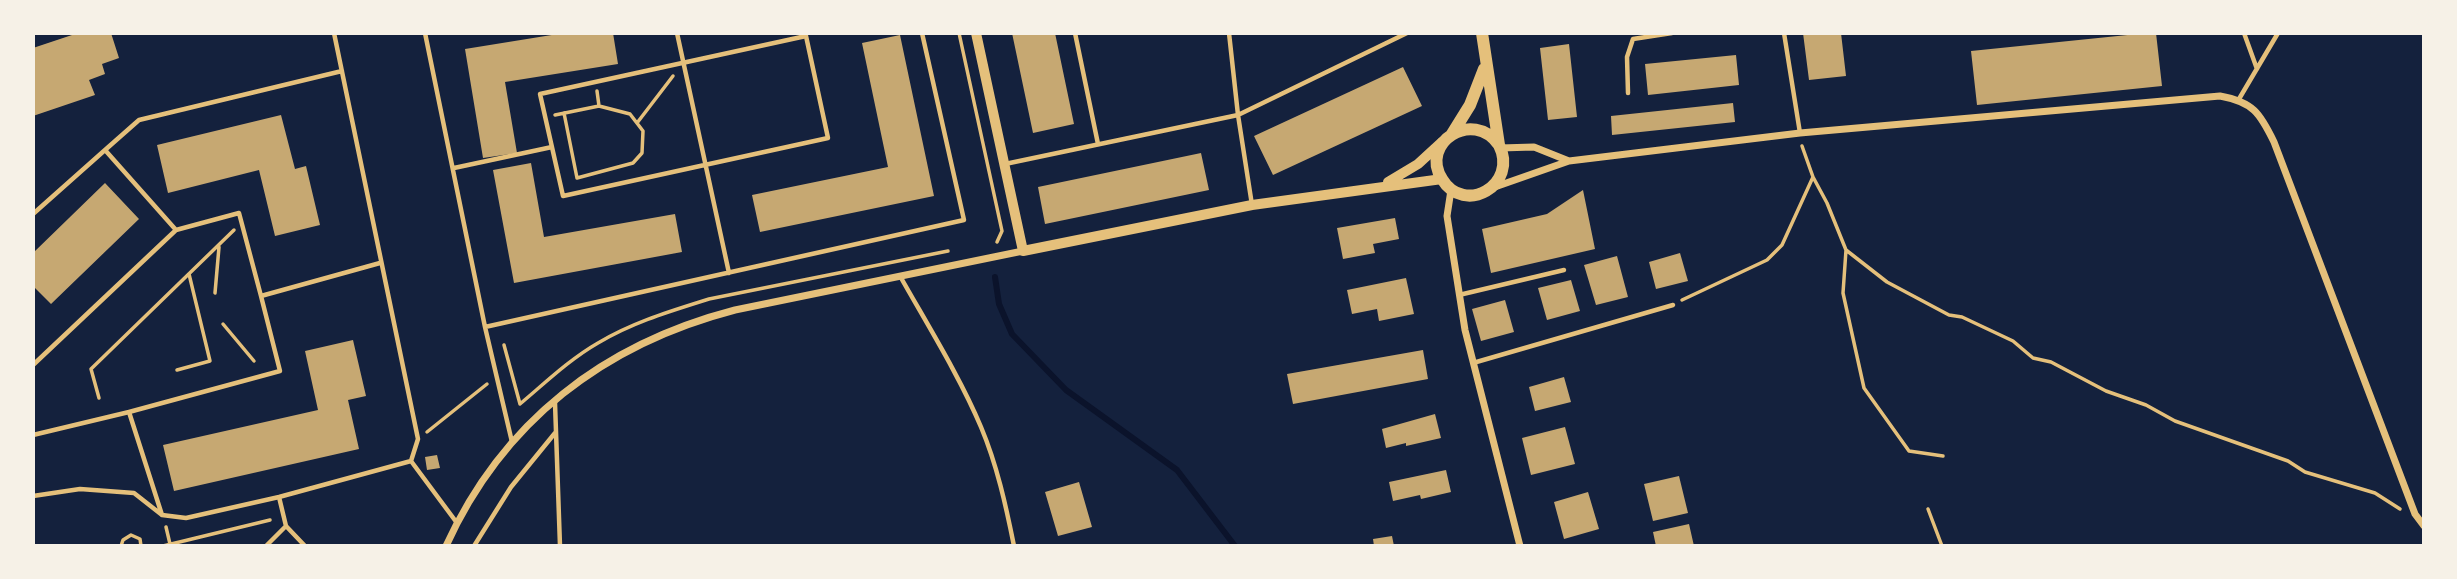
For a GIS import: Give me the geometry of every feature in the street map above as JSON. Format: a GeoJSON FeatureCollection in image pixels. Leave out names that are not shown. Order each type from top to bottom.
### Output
{"type":"FeatureCollection","features":[{"type":"Feature","properties":{"kind":"main road"},"geometry":{"type":"LineString","coordinates":[[1482,33],[1485,65],[1503,161],[1502,172],[1489,190],[1467,195],[1451,190],[1442,179],[1437,162],[1438,153],[1469,104],[1485,65]]}},
{"type":"Feature","properties":{"kind":"main road"},"geometry":{"type":"LineString","coordinates":[[1448,137],[1466,129],[1476,129],[1491,136],[1499,146]]}},
{"type":"Feature","properties":{"kind":"street"},"geometry":{"type":"LineString","coordinates":[[976,33],[1023,251]]}},
{"type":"Feature","properties":{"kind":"street"},"geometry":{"type":"LineString","coordinates":[[1489,190],[1569,161],[1800,133],[2220,96],[2239,99],[2250,105],[2263,120],[2274,142],[2415,514],[2424,526]]}},
{"type":"Feature","properties":{"kind":"street"},"geometry":{"type":"LineString","coordinates":[[1376,188],[1398,178],[1448,137]]}},
{"type":"Feature","properties":{"kind":"street"},"geometry":{"type":"LineString","coordinates":[[1499,146],[1534,147],[1569,161]]}},
{"type":"Feature","properties":{"kind":"street"},"geometry":{"type":"LineString","coordinates":[[446,546],[477,490],[512,443],[554,399],[622,354],[696,321],[735,310],[1252,205],[1442,179]]}},
{"type":"Feature","properties":{"kind":"street"},"geometry":{"type":"LineString","coordinates":[[1451,190],[1447,216],[1459,295],[1473,363],[1520,546]]}},
{"type":"Feature","properties":{"kind":"lane"},"geometry":{"type":"LineString","coordinates":[[334,33],[418,439],[411,461]]}},
{"type":"Feature","properties":{"kind":"lane"},"geometry":{"type":"LineString","coordinates":[[425,33],[485,327],[512,443]]}},
{"type":"Feature","properties":{"kind":"lane"},"geometry":{"type":"LineString","coordinates":[[677,33],[729,273]]}},
{"type":"Feature","properties":{"kind":"lane"},"geometry":{"type":"LineString","coordinates":[[485,327],[964,220],[922,33]]}},
{"type":"Feature","properties":{"kind":"lane"},"geometry":{"type":"LineString","coordinates":[[1075,33],[1098,144]]}},
{"type":"Feature","properties":{"kind":"lane"},"geometry":{"type":"LineString","coordinates":[[1229,33],[1252,205]]}},
{"type":"Feature","properties":{"kind":"lane"},"geometry":{"type":"LineString","coordinates":[[1003,165],[1238,115],[1407,33]]}},
{"type":"Feature","properties":{"kind":"lane"},"geometry":{"type":"LineString","coordinates":[[1628,93],[1627,57],[1633,39],[1672,33]]}},
{"type":"Feature","properties":{"kind":"lane"},"geometry":{"type":"LineString","coordinates":[[1784,33],[1800,133]]}},
{"type":"Feature","properties":{"kind":"lane"},"geometry":{"type":"LineString","coordinates":[[2244,33],[2257,69]]}},
{"type":"Feature","properties":{"kind":"lane"},"geometry":{"type":"LineString","coordinates":[[2239,99],[2278,33]]}},
{"type":"Feature","properties":{"kind":"lane"},"geometry":{"type":"LineString","coordinates":[[805,35],[828,138],[563,196],[540,94],[805,35]]}},
{"type":"Feature","properties":{"kind":"lane"},"geometry":{"type":"LineString","coordinates":[[33,214],[139,120],[342,71]]}},
{"type":"Feature","properties":{"kind":"lane"},"geometry":{"type":"LineString","coordinates":[[454,168],[552,147]]}},
{"type":"Feature","properties":{"kind":"lane"},"geometry":{"type":"LineString","coordinates":[[104,150],[176,230]]}},
{"type":"Feature","properties":{"kind":"lane"},"geometry":{"type":"LineString","coordinates":[[33,365],[176,230],[239,213],[280,371],[33,436]]}},
{"type":"Feature","properties":{"kind":"lane"},"geometry":{"type":"LineString","coordinates":[[261,296],[380,263]]}},
{"type":"Feature","properties":{"kind":"lane"},"geometry":{"type":"LineString","coordinates":[[1459,295],[1564,270]]}},
{"type":"Feature","properties":{"kind":"lane"},"geometry":{"type":"LineString","coordinates":[[900,276],[981,427],[1004,500],[1014,546]]}},
{"type":"Feature","properties":{"kind":"lane"},"geometry":{"type":"LineString","coordinates":[[1473,363],[1673,304]]}},
{"type":"Feature","properties":{"kind":"lane"},"geometry":{"type":"LineString","coordinates":[[554,399],[560,546]]}},
{"type":"Feature","properties":{"kind":"lane"},"geometry":{"type":"LineString","coordinates":[[129,412],[163,515]]}},
{"type":"Feature","properties":{"kind":"lane"},"geometry":{"type":"LineString","coordinates":[[474,546],[511,487],[556,433]]}},
{"type":"Feature","properties":{"kind":"lane"},"geometry":{"type":"LineString","coordinates":[[33,496],[80,489],[134,493],[163,515],[186,518],[279,498],[411,461]]}},
{"type":"Feature","properties":{"kind":"lane"},"geometry":{"type":"LineString","coordinates":[[411,461],[457,523]]}},
{"type":"Feature","properties":{"kind":"lane"},"geometry":{"type":"LineString","coordinates":[[279,498],[286,526],[305,546]]}},
{"type":"Feature","properties":{"kind":"lane"},"geometry":{"type":"LineString","coordinates":[[266,546],[286,526]]}},
{"type":"Feature","properties":{"kind":"path"},"geometry":{"type":"LineString","coordinates":[[637,123],[683,63]]}},
{"type":"Feature","properties":{"kind":"path"},"geometry":{"type":"LineString","coordinates":[[599,106],[630,114],[637,123],[643,131],[642,153],[633,163],[577,178],[564,113],[599,106]]}},
{"type":"Feature","properties":{"kind":"path"},"geometry":{"type":"LineString","coordinates":[[1800,133],[1804,155],[1846,250],[1843,293],[1864,388],[1909,451],[1943,456]]}},
{"type":"Feature","properties":{"kind":"path"},"geometry":{"type":"LineString","coordinates":[[1673,304],[1766,260],[1782,245],[1813,177]]}},
{"type":"Feature","properties":{"kind":"path"},"geometry":{"type":"LineString","coordinates":[[99,398],[91,369],[233,230],[243,229]]}},
{"type":"Feature","properties":{"kind":"path"},"geometry":{"type":"LineString","coordinates":[[215,293],[219,244]]}},
{"type":"Feature","properties":{"kind":"path"},"geometry":{"type":"LineString","coordinates":[[1846,250],[1887,282],[1949,315],[1962,317],[2013,341],[2033,358],[2051,362],[2106,391],[2146,405],[2175,421],[2288,461],[2305,472],[2375,493],[2399,509],[2415,514]]}},
{"type":"Feature","properties":{"kind":"path"},"geometry":{"type":"LineString","coordinates":[[177,370],[210,361],[189,274]]}},
{"type":"Feature","properties":{"kind":"path"},"geometry":{"type":"LineString","coordinates":[[223,324],[254,361]]}},
{"type":"Feature","properties":{"kind":"path"},"geometry":{"type":"LineString","coordinates":[[418,439],[496,376]]}},
{"type":"Feature","properties":{"kind":"path"},"geometry":{"type":"LineString","coordinates":[[1928,509],[1942,546]]}},
{"type":"Feature","properties":{"kind":"path"},"geometry":{"type":"LineString","coordinates":[[163,515],[171,545]]}},
{"type":"Feature","properties":{"kind":"path"},"geometry":{"type":"LineString","coordinates":[[163,546],[270,520]]}},
{"type":"Feature","properties":{"kind":"path"},"geometry":{"type":"LineString","coordinates":[[121,546],[123,540],[131,534],[137,536],[141,546]]}},
{"type":"Feature","properties":{"kind":"building"},"geometry":{"type":"Polygon","coordinates":[[[78,33],[111,33],[119,58],[102,64],[105,74],[89,80],[95,95],[33,116],[33,48],[78,33]]]}},
{"type":"Feature","properties":{"kind":"building"},"geometry":{"type":"Polygon","coordinates":[[[564,33],[613,33],[618,64],[505,82],[517,153],[483,158],[465,49],[564,33]]]}},
{"type":"Feature","properties":{"kind":"building"},"geometry":{"type":"Polygon","coordinates":[[[1012,33],[1055,33],[1074,124],[1033,133],[1012,33]]]}},
{"type":"Feature","properties":{"kind":"building"},"geometry":{"type":"Polygon","coordinates":[[[1803,33],[1841,33],[1846,76],[1809,80],[1803,33]]]}},
{"type":"Feature","properties":{"kind":"building"},"geometry":{"type":"Polygon","coordinates":[[[2156,33],[2162,86],[1977,105],[1971,51],[2156,33]]]}},
{"type":"Feature","properties":{"kind":"building"},"geometry":{"type":"Polygon","coordinates":[[[900,35],[934,196],[760,232],[752,195],[888,167],[862,43],[900,35]]]}},
{"type":"Feature","properties":{"kind":"building"},"geometry":{"type":"Polygon","coordinates":[[[1569,44],[1577,117],[1548,120],[1540,48],[1569,44]]]}},
{"type":"Feature","properties":{"kind":"building"},"geometry":{"type":"Polygon","coordinates":[[[1736,55],[1739,85],[1648,95],[1645,64],[1736,55]]]}},
{"type":"Feature","properties":{"kind":"building"},"geometry":{"type":"Polygon","coordinates":[[[1403,67],[1422,106],[1273,175],[1254,136],[1403,67]]]}},
{"type":"Feature","properties":{"kind":"building"},"geometry":{"type":"Polygon","coordinates":[[[1733,103],[1735,122],[1612,135],[1611,116],[1733,103]]]}},
{"type":"Feature","properties":{"kind":"building"},"geometry":{"type":"Polygon","coordinates":[[[281,115],[295,169],[306,166],[320,225],[275,236],[259,170],[168,193],[157,145],[281,115]]]}},
{"type":"Feature","properties":{"kind":"building"},"geometry":{"type":"Polygon","coordinates":[[[1201,153],[1209,190],[1045,224],[1038,187],[1201,153]]]}},
{"type":"Feature","properties":{"kind":"building"},"geometry":{"type":"Polygon","coordinates":[[[531,163],[544,237],[675,214],[682,252],[514,283],[493,170],[531,163]]]}},
{"type":"Feature","properties":{"kind":"building"},"geometry":{"type":"Polygon","coordinates":[[[105,183],[139,219],[51,304],[33,286],[33,253],[105,183]]]}},
{"type":"Feature","properties":{"kind":"building"},"geometry":{"type":"Polygon","coordinates":[[[1583,190],[1595,249],[1491,273],[1482,229],[1547,214],[1583,190]]]}},
{"type":"Feature","properties":{"kind":"building"},"geometry":{"type":"Polygon","coordinates":[[[1395,218],[1399,239],[1373,244],[1375,253],[1343,259],[1337,228],[1395,218]]]}},
{"type":"Feature","properties":{"kind":"building"},"geometry":{"type":"Polygon","coordinates":[[[1680,253],[1688,281],[1656,289],[1649,262],[1680,253]]]}},
{"type":"Feature","properties":{"kind":"building"},"geometry":{"type":"Polygon","coordinates":[[[1617,256],[1628,297],[1596,305],[1584,265],[1617,256]]]}},
{"type":"Feature","properties":{"kind":"building"},"geometry":{"type":"Polygon","coordinates":[[[1406,278],[1414,314],[1379,321],[1377,309],[1352,314],[1347,290],[1406,278]]]}},
{"type":"Feature","properties":{"kind":"building"},"geometry":{"type":"Polygon","coordinates":[[[1571,280],[1580,311],[1547,320],[1538,288],[1571,280]]]}},
{"type":"Feature","properties":{"kind":"building"},"geometry":{"type":"Polygon","coordinates":[[[1505,300],[1514,332],[1481,341],[1472,309],[1505,300]]]}},
{"type":"Feature","properties":{"kind":"building"},"geometry":{"type":"Polygon","coordinates":[[[353,340],[366,396],[348,400],[359,449],[174,491],[163,445],[318,410],[305,351],[353,340]]]}},
{"type":"Feature","properties":{"kind":"building"},"geometry":{"type":"Polygon","coordinates":[[[1423,350],[1428,379],[1293,404],[1287,374],[1423,350]]]}},
{"type":"Feature","properties":{"kind":"building"},"geometry":{"type":"Polygon","coordinates":[[[1564,377],[1571,402],[1535,411],[1529,387],[1564,377]]]}},
{"type":"Feature","properties":{"kind":"building"},"geometry":{"type":"Polygon","coordinates":[[[1435,414],[1441,438],[1386,448],[1382,429],[1435,414]]]}},
{"type":"Feature","properties":{"kind":"building"},"geometry":{"type":"Polygon","coordinates":[[[1565,427],[1575,464],[1531,475],[1522,438],[1565,427]]]}},
{"type":"Feature","properties":{"kind":"building"},"geometry":{"type":"Polygon","coordinates":[[[437,455],[440,468],[427,470],[425,457],[437,455]]]}},
{"type":"Feature","properties":{"kind":"building"},"geometry":{"type":"Polygon","coordinates":[[[1446,470],[1451,492],[1421,499],[1420,495],[1393,501],[1389,482],[1446,470]]]}},
{"type":"Feature","properties":{"kind":"building"},"geometry":{"type":"Polygon","coordinates":[[[1679,476],[1688,513],[1653,521],[1644,484],[1679,476]]]}},
{"type":"Feature","properties":{"kind":"building"},"geometry":{"type":"Polygon","coordinates":[[[1079,482],[1092,527],[1058,536],[1045,492],[1079,482]]]}},
{"type":"Feature","properties":{"kind":"building"},"geometry":{"type":"Polygon","coordinates":[[[1588,492],[1599,529],[1564,539],[1554,502],[1588,492]]]}},
{"type":"Feature","properties":{"kind":"building"},"geometry":{"type":"Polygon","coordinates":[[[1689,524],[1694,546],[1656,546],[1653,532],[1689,524]]]}},
{"type":"Feature","properties":{"kind":"building"},"geometry":{"type":"Polygon","coordinates":[[[1392,536],[1394,546],[1374,546],[1373,539],[1392,536]]]}},
{"type":"Feature","properties":{"kind":"waterway"},"geometry":{"type":"LineString","coordinates":[[995,277],[999,304],[1012,334],[1066,390],[1177,470],[1235,546]]}}]}
